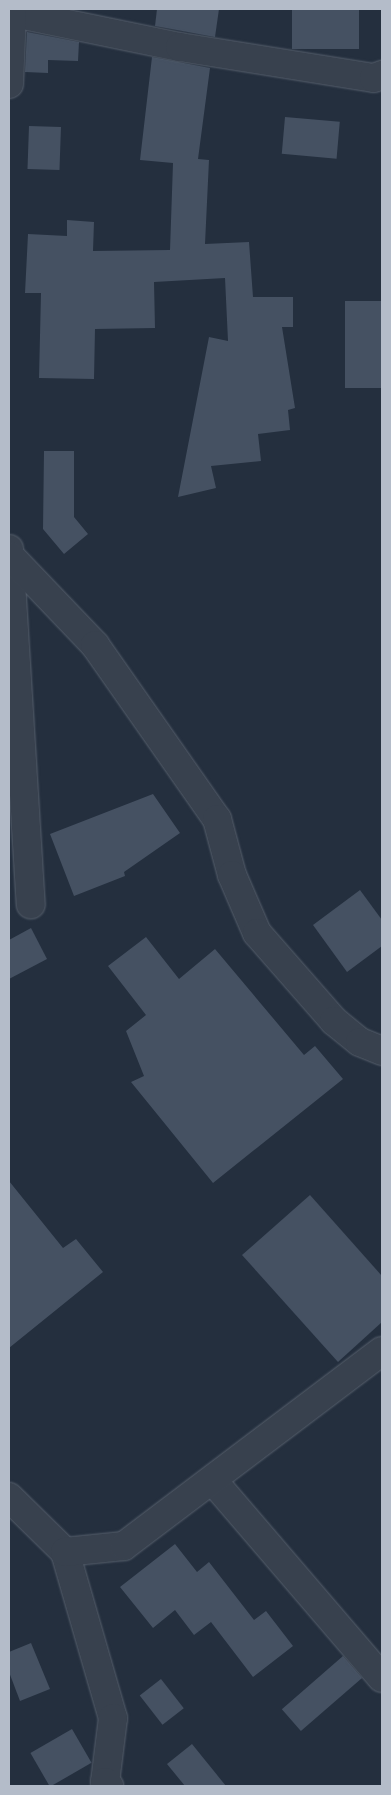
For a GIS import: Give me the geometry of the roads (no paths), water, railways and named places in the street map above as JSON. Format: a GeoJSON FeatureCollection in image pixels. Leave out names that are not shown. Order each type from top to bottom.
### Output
{"type":"FeatureCollection","features":[{"type":"Feature","properties":{"kind":"street"},"geometry":{"type":"LineString","coordinates":[[9,84],[11,13],[180,47],[374,78],[382,76]]}},
{"type":"Feature","properties":{"kind":"street"},"geometry":{"type":"LineString","coordinates":[[9,548],[31,904]]}},
{"type":"Feature","properties":{"kind":"street"},"geometry":{"type":"LineString","coordinates":[[9,548],[95,645],[217,819],[232,875],[257,933],[334,1021],[360,1042],[382,1051]]}},
{"type":"Feature","properties":{"kind":"street"},"geometry":{"type":"LineString","coordinates":[[65,1552],[124,1546],[214,1482],[382,1351]]}},
{"type":"Feature","properties":{"kind":"street"},"geometry":{"type":"LineString","coordinates":[[214,1482],[382,1678]]}},
{"type":"Feature","properties":{"kind":"street"},"geometry":{"type":"LineString","coordinates":[[9,1497],[65,1552],[113,1718],[104,1785]]}}]}
